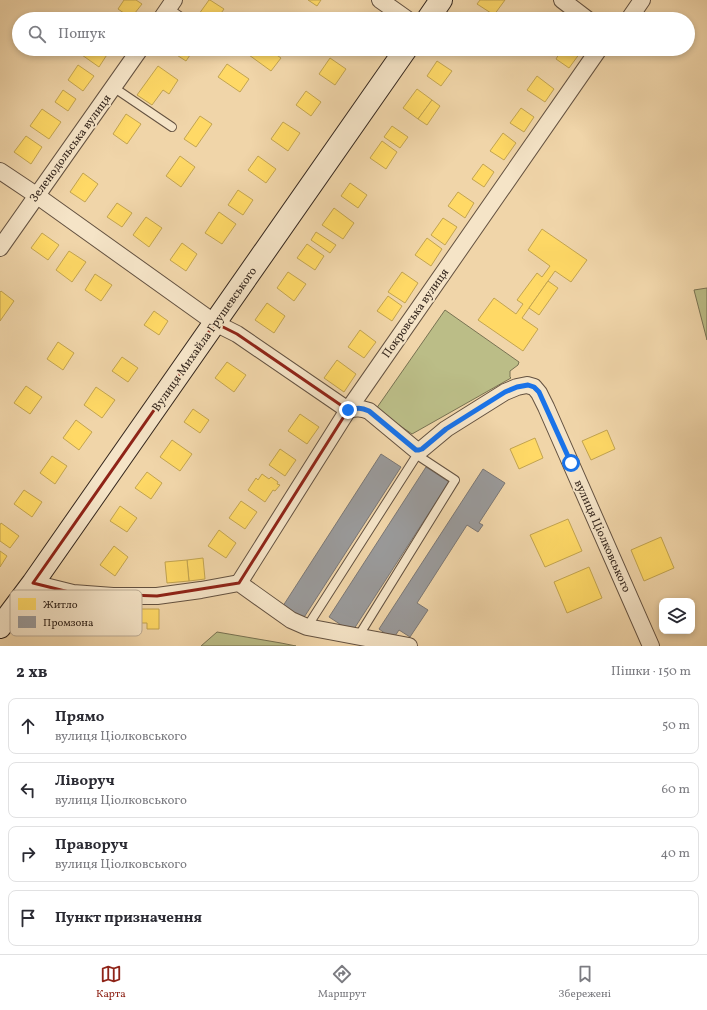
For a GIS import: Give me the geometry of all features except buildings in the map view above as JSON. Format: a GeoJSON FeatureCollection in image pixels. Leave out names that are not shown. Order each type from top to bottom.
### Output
{"type":"FeatureCollection","features":[{"type":"Feature","properties":{"kind":"street"},"geometry":{"type":"LineString","coordinates":[[380,0],[397,12]]}},
{"type":"Feature","properties":{"kind":"street"},"geometry":{"type":"LineString","coordinates":[[433,12],[441,0]]}},
{"type":"Feature","properties":{"kind":"street"},"geometry":{"type":"LineString","coordinates":[[562,0],[578,12]]}},
{"type":"Feature","properties":{"kind":"street"},"geometry":{"type":"LineString","coordinates":[[634,12],[642,0]]}},
{"type":"Feature","properties":{"kind":"street","name":"Зеленодольська вулиця"},"geometry":{"type":"LineString","coordinates":[[0,248],[135,56]]}},
{"type":"Feature","properties":{"kind":"street","name":"Вулиця Михайла Грушевського"},"geometry":{"type":"LineString","coordinates":[[28,590],[401,56]]}},
{"type":"Feature","properties":{"kind":"street","name":"Покровська вулиця"},"geometry":{"type":"LineString","coordinates":[[239,583],[348,410],[594,56]]}},
{"type":"Feature","properties":{"kind":"street"},"geometry":{"type":"LineString","coordinates":[[0,171],[215,323],[237,334],[348,410],[363,408],[369,411],[418,453]]}},
{"type":"Feature","properties":{"kind":"street","name":"вулиця Ціолковського"},"geometry":{"type":"LineString","coordinates":[[418,453],[446,429],[505,392],[517,387],[528,385],[534,387],[539,392],[546,407],[651,646]]}},
{"type":"Feature","properties":{"kind":"street"},"geometry":{"type":"LineString","coordinates":[[33,583],[64,590]]}},
{"type":"Feature","properties":{"kind":"street"},"geometry":{"type":"LineString","coordinates":[[142,596],[157,596],[239,583],[290,620],[307,627],[364,640],[409,646]]}},
{"type":"Feature","properties":{"kind":"street","name":"Вулиця Михайла Грушевського"},"geometry":{"type":"LineString","coordinates":[[0,628],[10,614]]}},
{"type":"Feature","properties":{"kind":"lane"},"geometry":{"type":"LineString","coordinates":[[114,87],[172,127]]}},
{"type":"Feature","properties":{"kind":"lane"},"geometry":{"type":"LineString","coordinates":[[307,627],[418,453],[456,480],[364,640]]}},
{"type":"Feature","properties":{"kind":"highlighted area"},"geometry":{"type":"Polygon","coordinates":[[[215,323],[237,334],[348,410],[239,583],[157,596],[73,593],[33,583],[215,323]]]}},
{"type":"Feature","properties":{"kind":"green space"},"geometry":{"type":"Polygon","coordinates":[[[707,288],[707,340],[694,290],[707,288]]]}},
{"type":"Feature","properties":{"kind":"green space"},"geometry":{"type":"Polygon","coordinates":[[[445,310],[519,362],[518,365],[510,371],[511,378],[412,434],[376,409],[445,310]]]}},
{"type":"Feature","properties":{"kind":"green space"},"geometry":{"type":"Polygon","coordinates":[[[217,632],[281,643],[296,646],[201,646],[217,632]]]}},
{"type":"Feature","properties":{"kind":"route"},"geometry":{"type":"LineString","coordinates":[[348,410],[363,408],[369,411],[416,450],[419,450],[446,429],[505,392],[517,387],[528,385],[534,387],[539,392],[571,463]]}}]}
